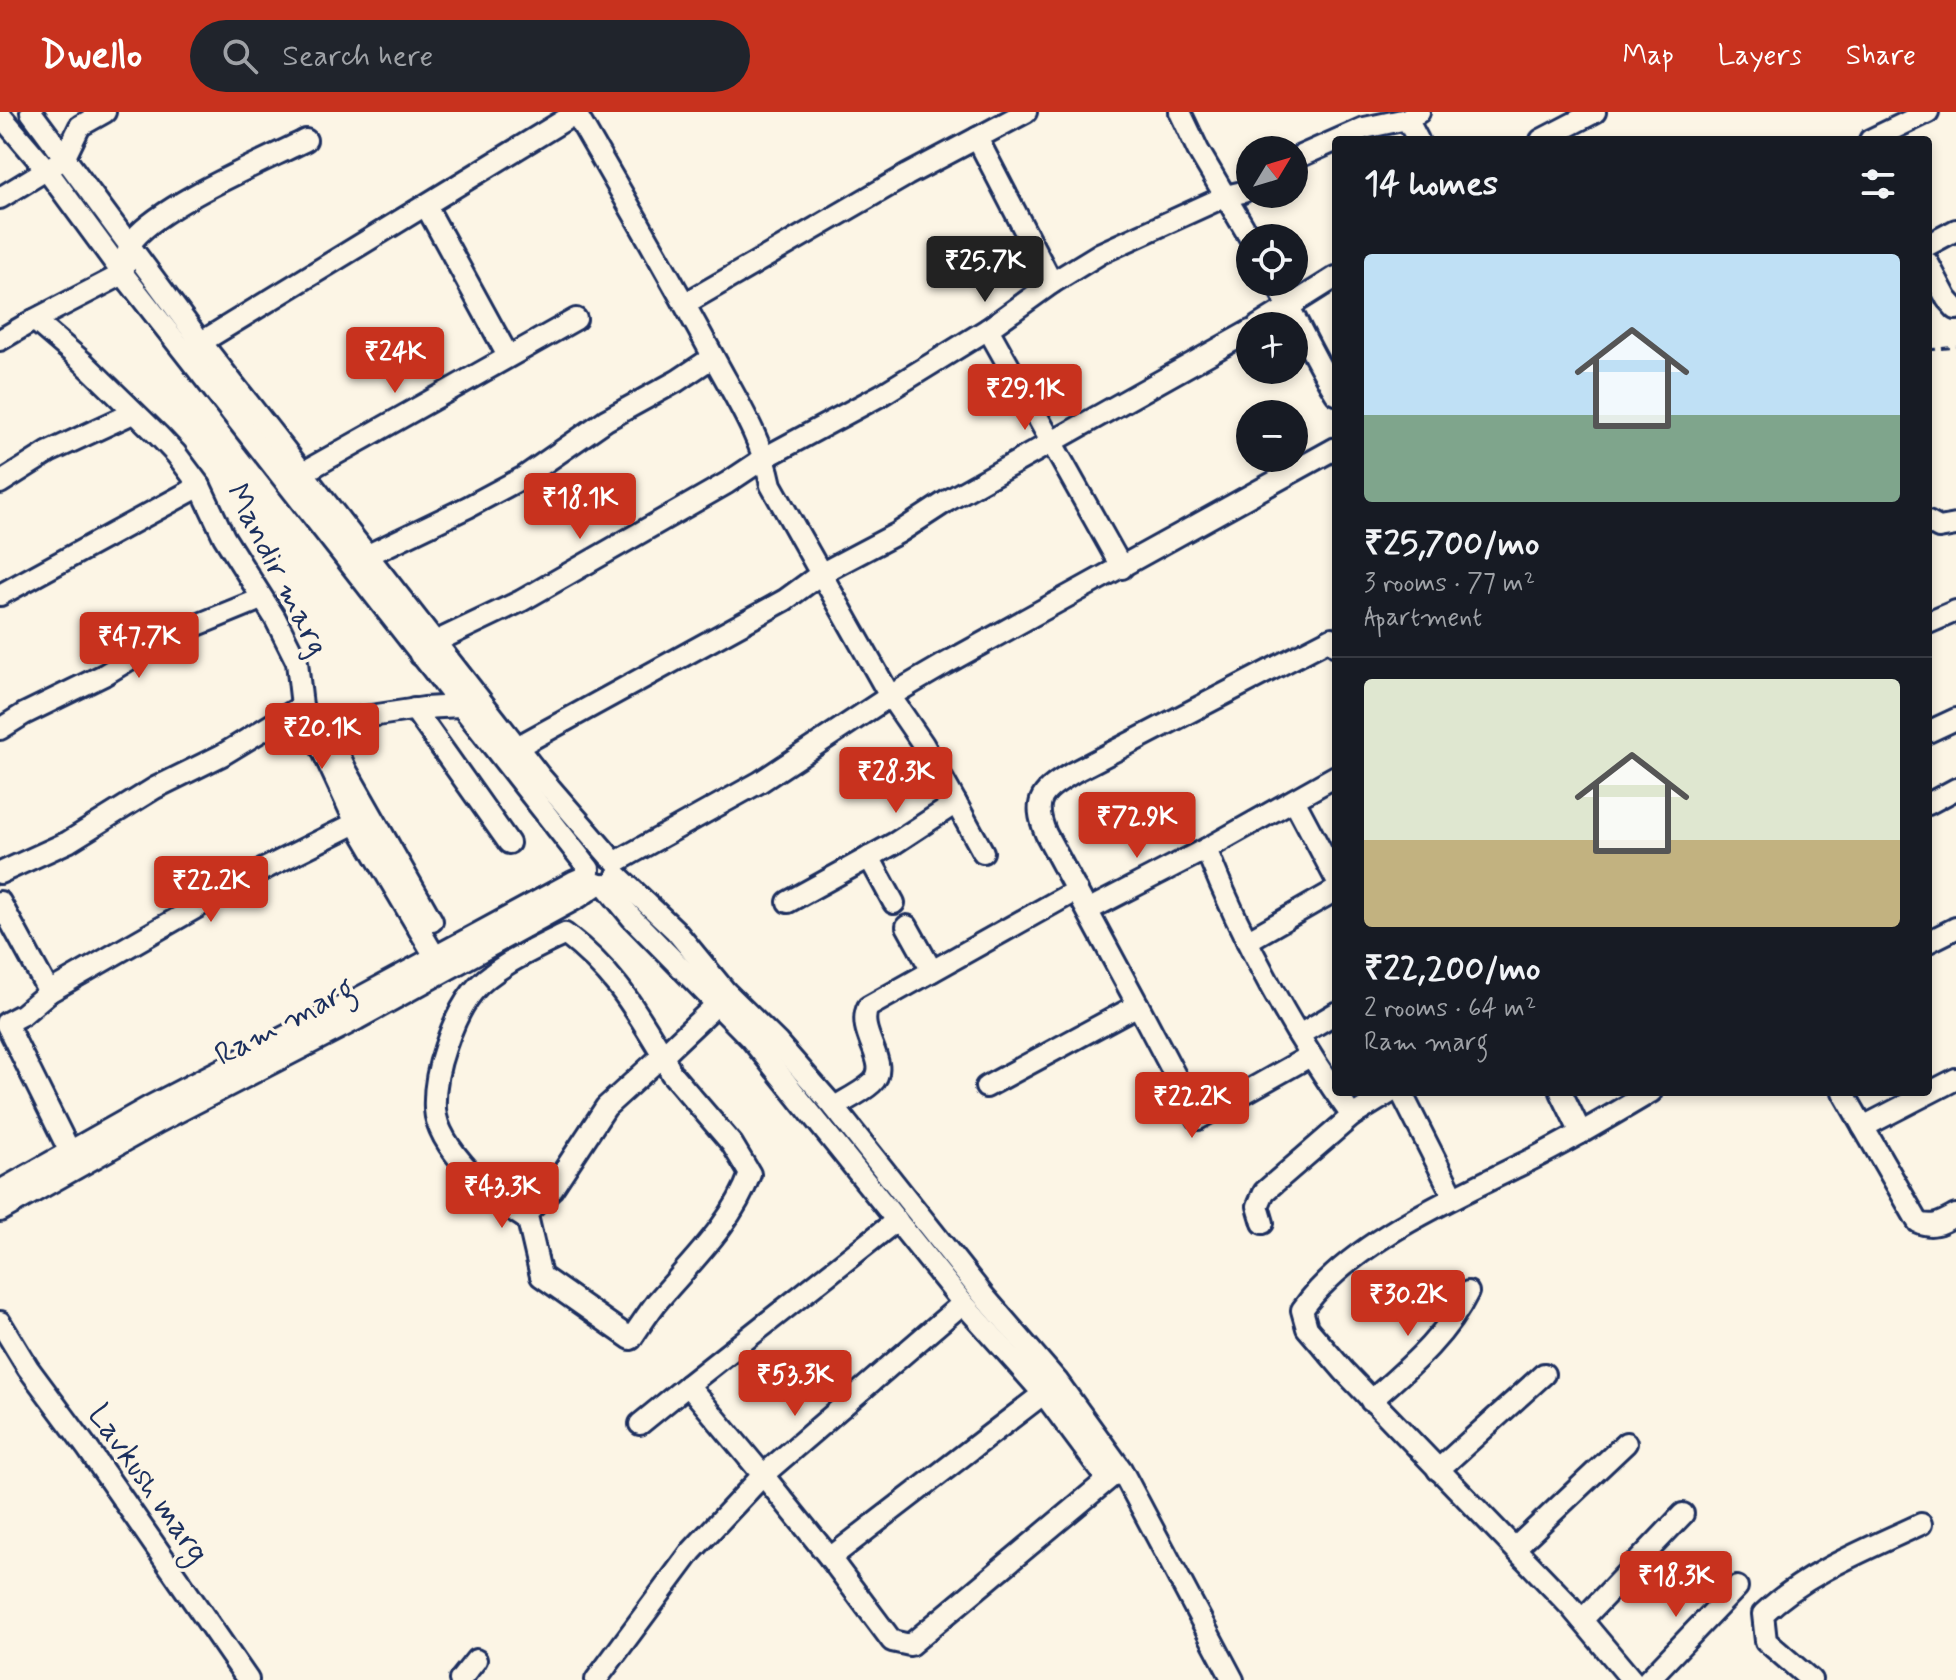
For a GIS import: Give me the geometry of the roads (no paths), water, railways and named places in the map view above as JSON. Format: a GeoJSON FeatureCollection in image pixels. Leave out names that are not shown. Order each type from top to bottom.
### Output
{"type":"FeatureCollection","features":[{"type":"Feature","properties":{"kind":"street"},"geometry":{"type":"LineString","coordinates":[[31,112],[55,164],[123,274],[193,347],[304,472],[360,561]]}},
{"type":"Feature","properties":{"kind":"street"},"geometry":{"type":"LineString","coordinates":[[0,198],[55,164],[80,126],[105,112]]}},
{"type":"Feature","properties":{"kind":"street"},"geometry":{"type":"LineString","coordinates":[[686,303],[1026,112]]}},
{"type":"Feature","properties":{"kind":"street"},"geometry":{"type":"LineString","coordinates":[[1180,112],[1198,150],[1242,224]]}},
{"type":"Feature","properties":{"kind":"street"},"geometry":{"type":"LineString","coordinates":[[1549,136],[1595,112]]}},
{"type":"Feature","properties":{"kind":"street"},"geometry":{"type":"LineString","coordinates":[[1878,136],[1928,112]]}},
{"type":"Feature","properties":{"kind":"street"},"geometry":{"type":"LineString","coordinates":[[193,347],[576,113],[686,303],[766,457],[771,485],[890,696],[923,744],[983,852]]}},
{"type":"Feature","properties":{"kind":"street"},"geometry":{"type":"LineString","coordinates":[[0,115],[55,164],[129,247],[193,347],[513,755]]}},
{"type":"Feature","properties":{"kind":"street"},"geometry":{"type":"LineString","coordinates":[[1334,136],[1362,120],[1413,115],[1417,136]]}},
{"type":"Feature","properties":{"kind":"street"},"geometry":{"type":"LineString","coordinates":[[1308,151],[1332,137]]}},
{"type":"Feature","properties":{"kind":"street"},"geometry":{"type":"LineString","coordinates":[[977,138],[1052,283]]}},
{"type":"Feature","properties":{"kind":"street"},"geometry":{"type":"LineString","coordinates":[[123,274],[129,247],[136,237],[172,210],[306,140]]}},
{"type":"Feature","properties":{"kind":"street"},"geometry":{"type":"LineString","coordinates":[[427,648],[521,601],[727,483],[766,457],[881,395],[988,329],[1052,283],[1101,253],[1236,194]]}},
{"type":"Feature","properties":{"kind":"street"},"geometry":{"type":"LineString","coordinates":[[426,206],[508,356]]}},
{"type":"Feature","properties":{"kind":"street"},"geometry":{"type":"LineString","coordinates":[[1932,243],[1956,230]]}},
{"type":"Feature","properties":{"kind":"street"},"geometry":{"type":"LineString","coordinates":[[1932,271],[1956,309]]}},
{"type":"Feature","properties":{"kind":"street"},"geometry":{"type":"LineString","coordinates":[[0,340],[123,274]]}},
{"type":"Feature","properties":{"kind":"street"},"geometry":{"type":"LineString","coordinates":[[1283,312],[1332,280]]}},
{"type":"Feature","properties":{"kind":"street"},"geometry":{"type":"LineString","coordinates":[[1283,296],[1306,344],[1332,387]]}},
{"type":"Feature","properties":{"kind":"street"},"geometry":{"type":"LineString","coordinates":[[304,472],[576,319]]}},
{"type":"Feature","properties":{"kind":"street","name":"Mandir marg"},"geometry":{"type":"LineString","coordinates":[[34,320],[83,362],[176,454],[200,486],[224,537],[275,618],[297,662],[302,706],[356,823],[438,964]]}},
{"type":"Feature","properties":{"kind":"street"},"geometry":{"type":"LineString","coordinates":[[988,329],[1122,568]]}},
{"type":"Feature","properties":{"kind":"street"},"geometry":{"type":"LineString","coordinates":[[513,755],[785,600],[822,573],[898,533],[947,501],[1236,339]]}},
{"type":"Feature","properties":{"kind":"street"},"geometry":{"type":"LineString","coordinates":[[360,561],[524,477],[606,420],[677,381],[713,357]]}},
{"type":"Feature","properties":{"kind":"street"},"geometry":{"type":"LineString","coordinates":[[0,483],[49,452],[133,413]]}},
{"type":"Feature","properties":{"kind":"street","name":"Ram marg"},"geometry":{"type":"LineString","coordinates":[[0,1211],[158,1122],[357,1019],[438,964],[579,897],[603,873],[760,782],[890,696],[1332,450]]}},
{"type":"Feature","properties":{"kind":"street"},"geometry":{"type":"LineString","coordinates":[[0,595],[200,486]]}},
{"type":"Feature","properties":{"kind":"street"},"geometry":{"type":"LineString","coordinates":[[1932,524],[1939,528],[1956,525]]}},
{"type":"Feature","properties":{"kind":"street"},"geometry":{"type":"LineString","coordinates":[[0,729],[104,675],[163,639],[261,599]]}},
{"type":"Feature","properties":{"kind":"street"},"geometry":{"type":"LineString","coordinates":[[1932,621],[1956,611]]}},
{"type":"Feature","properties":{"kind":"street"},"geometry":{"type":"LineString","coordinates":[[1310,1056],[1198,1119],[1038,814],[1041,799],[1052,786],[1332,642]]}},
{"type":"Feature","properties":{"kind":"street"},"geometry":{"type":"LineString","coordinates":[[427,648],[460,706],[575,818],[603,873],[632,918],[751,1039],[963,1303],[1051,1388]]}},
{"type":"Feature","properties":{"kind":"street"},"geometry":{"type":"LineString","coordinates":[[0,873],[68,842],[155,788],[222,755],[302,706]]}},
{"type":"Feature","properties":{"kind":"street"},"geometry":{"type":"LineString","coordinates":[[432,921],[346,770],[324,723],[414,709],[460,706]]}},
{"type":"Feature","properties":{"kind":"street"},"geometry":{"type":"LineString","coordinates":[[414,709],[509,843]]}},
{"type":"Feature","properties":{"kind":"street"},"geometry":{"type":"LineString","coordinates":[[1932,730],[1956,719]]}},
{"type":"Feature","properties":{"kind":"street"},"geometry":{"type":"LineString","coordinates":[[1088,910],[1332,778]]}},
{"type":"Feature","properties":{"kind":"street"},"geometry":{"type":"LineString","coordinates":[[1932,802],[1956,789]]}},
{"type":"Feature","properties":{"kind":"street"},"geometry":{"type":"LineString","coordinates":[[1294,800],[1332,871]]}},
{"type":"Feature","properties":{"kind":"street"},"geometry":{"type":"LineString","coordinates":[[788,902],[956,803]]}},
{"type":"Feature","properties":{"kind":"street"},"geometry":{"type":"LineString","coordinates":[[70,1152],[3,1024],[23,1014],[49,992],[262,870],[356,823]]}},
{"type":"Feature","properties":{"kind":"street"},"geometry":{"type":"LineString","coordinates":[[1206,849],[1238,925],[1310,1056],[1332,1087]]}},
{"type":"Feature","properties":{"kind":"street"},"geometry":{"type":"LineString","coordinates":[[869,857],[894,903]]}},
{"type":"Feature","properties":{"kind":"street"},"geometry":{"type":"LineString","coordinates":[[603,873],[675,930],[726,992],[778,1043],[834,1107],[983,1295],[1114,1474],[1233,1680]]}},
{"type":"Feature","properties":{"kind":"street"},"geometry":{"type":"LineString","coordinates":[[834,1107],[878,1076],[880,1068],[864,1025],[868,1007],[1077,890]]}},
{"type":"Feature","properties":{"kind":"street"},"geometry":{"type":"LineString","coordinates":[[1247,941],[1332,892]]}},
{"type":"Feature","properties":{"kind":"street"},"geometry":{"type":"LineString","coordinates":[[0,902],[49,992]]}},
{"type":"Feature","properties":{"kind":"street"},"geometry":{"type":"LineString","coordinates":[[907,926],[932,971]]}},
{"type":"Feature","properties":{"kind":"street"},"geometry":{"type":"LineString","coordinates":[[1932,940],[1956,928]]}},
{"type":"Feature","properties":{"kind":"street"},"geometry":{"type":"LineString","coordinates":[[565,934],[592,955],[622,988],[663,1055],[671,1073],[732,1144],[750,1174],[745,1189],[707,1244],[654,1306],[631,1339],[541,1276],[528,1220],[505,1206],[474,1176],[447,1141],[435,1112],[438,1070],[452,1027],[473,992],[514,959],[565,934]]}},
{"type":"Feature","properties":{"kind":"street"},"geometry":{"type":"LineString","coordinates":[[0,1191],[149,1107],[438,964]]}},
{"type":"Feature","properties":{"kind":"street"},"geometry":{"type":"LineString","coordinates":[[523,1217],[552,1189],[606,1107],[717,1004]]}},
{"type":"Feature","properties":{"kind":"street"},"geometry":{"type":"LineString","coordinates":[[986,1087],[1138,1005]]}},
{"type":"Feature","properties":{"kind":"street"},"geometry":{"type":"LineString","coordinates":[[1299,1035],[1332,1015]]}},
{"type":"Feature","properties":{"kind":"street"},"geometry":{"type":"LineString","coordinates":[[1932,1091],[1956,1079]]}},
{"type":"Feature","properties":{"kind":"street"},"geometry":{"type":"LineString","coordinates":[[1338,1096],[1352,1116]]}},
{"type":"Feature","properties":{"kind":"street"},"geometry":{"type":"LineString","coordinates":[[1263,1223],[1258,1206],[1264,1192],[1352,1116],[1384,1096]]}},
{"type":"Feature","properties":{"kind":"street"},"geometry":{"type":"LineString","coordinates":[[1403,1096],[1454,1197]]}},
{"type":"Feature","properties":{"kind":"street"},"geometry":{"type":"LineString","coordinates":[[1563,1096],[1581,1133]]}},
{"type":"Feature","properties":{"kind":"street"},"geometry":{"type":"LineString","coordinates":[[1632,1680],[1515,1548],[1371,1401],[1307,1328],[1302,1310],[1321,1287],[1354,1258],[1454,1197],[1581,1133],[1644,1096]]}},
{"type":"Feature","properties":{"kind":"street"},"geometry":{"type":"LineString","coordinates":[[1845,1096],[1918,1222],[1927,1226],[1938,1224],[1956,1215]]}},
{"type":"Feature","properties":{"kind":"street"},"geometry":{"type":"LineString","coordinates":[[1863,1127],[1923,1096]]}},
{"type":"Feature","properties":{"kind":"street"},"geometry":{"type":"LineString","coordinates":[[640,1424],[897,1220]]}},
{"type":"Feature","properties":{"kind":"street"},"geometry":{"type":"LineString","coordinates":[[1371,1401],[1439,1337],[1468,1292]]}},
{"type":"Feature","properties":{"kind":"street"},"geometry":{"type":"LineString","coordinates":[[596,1680],[691,1552],[763,1475],[963,1303]]}},
{"type":"Feature","properties":{"kind":"street","name":"Lavkush marg"},"geometry":{"type":"LineString","coordinates":[[0,1322],[28,1368],[248,1680]]}},
{"type":"Feature","properties":{"kind":"street"},"geometry":{"type":"LineString","coordinates":[[1438,1470],[1544,1374]]}},
{"type":"Feature","properties":{"kind":"street"},"geometry":{"type":"LineString","coordinates":[[688,1385],[830,1558],[892,1641],[910,1645],[1114,1474]]}},
{"type":"Feature","properties":{"kind":"street"},"geometry":{"type":"LineString","coordinates":[[830,1558],[1051,1388]]}},
{"type":"Feature","properties":{"kind":"street"},"geometry":{"type":"LineString","coordinates":[[1515,1548],[1626,1443]]}},
{"type":"Feature","properties":{"kind":"street"},"geometry":{"type":"LineString","coordinates":[[1582,1620],[1683,1514]]}},
{"type":"Feature","properties":{"kind":"street"},"geometry":{"type":"LineString","coordinates":[[1811,1680],[1766,1641],[1763,1614],[1780,1598],[1832,1565],[1921,1524]]}},
{"type":"Feature","properties":{"kind":"street"},"geometry":{"type":"LineString","coordinates":[[1648,1680],[1737,1587]]}},
{"type":"Feature","properties":{"kind":"street"},"geometry":{"type":"LineString","coordinates":[[460,1680],[476,1660]]}}]}
